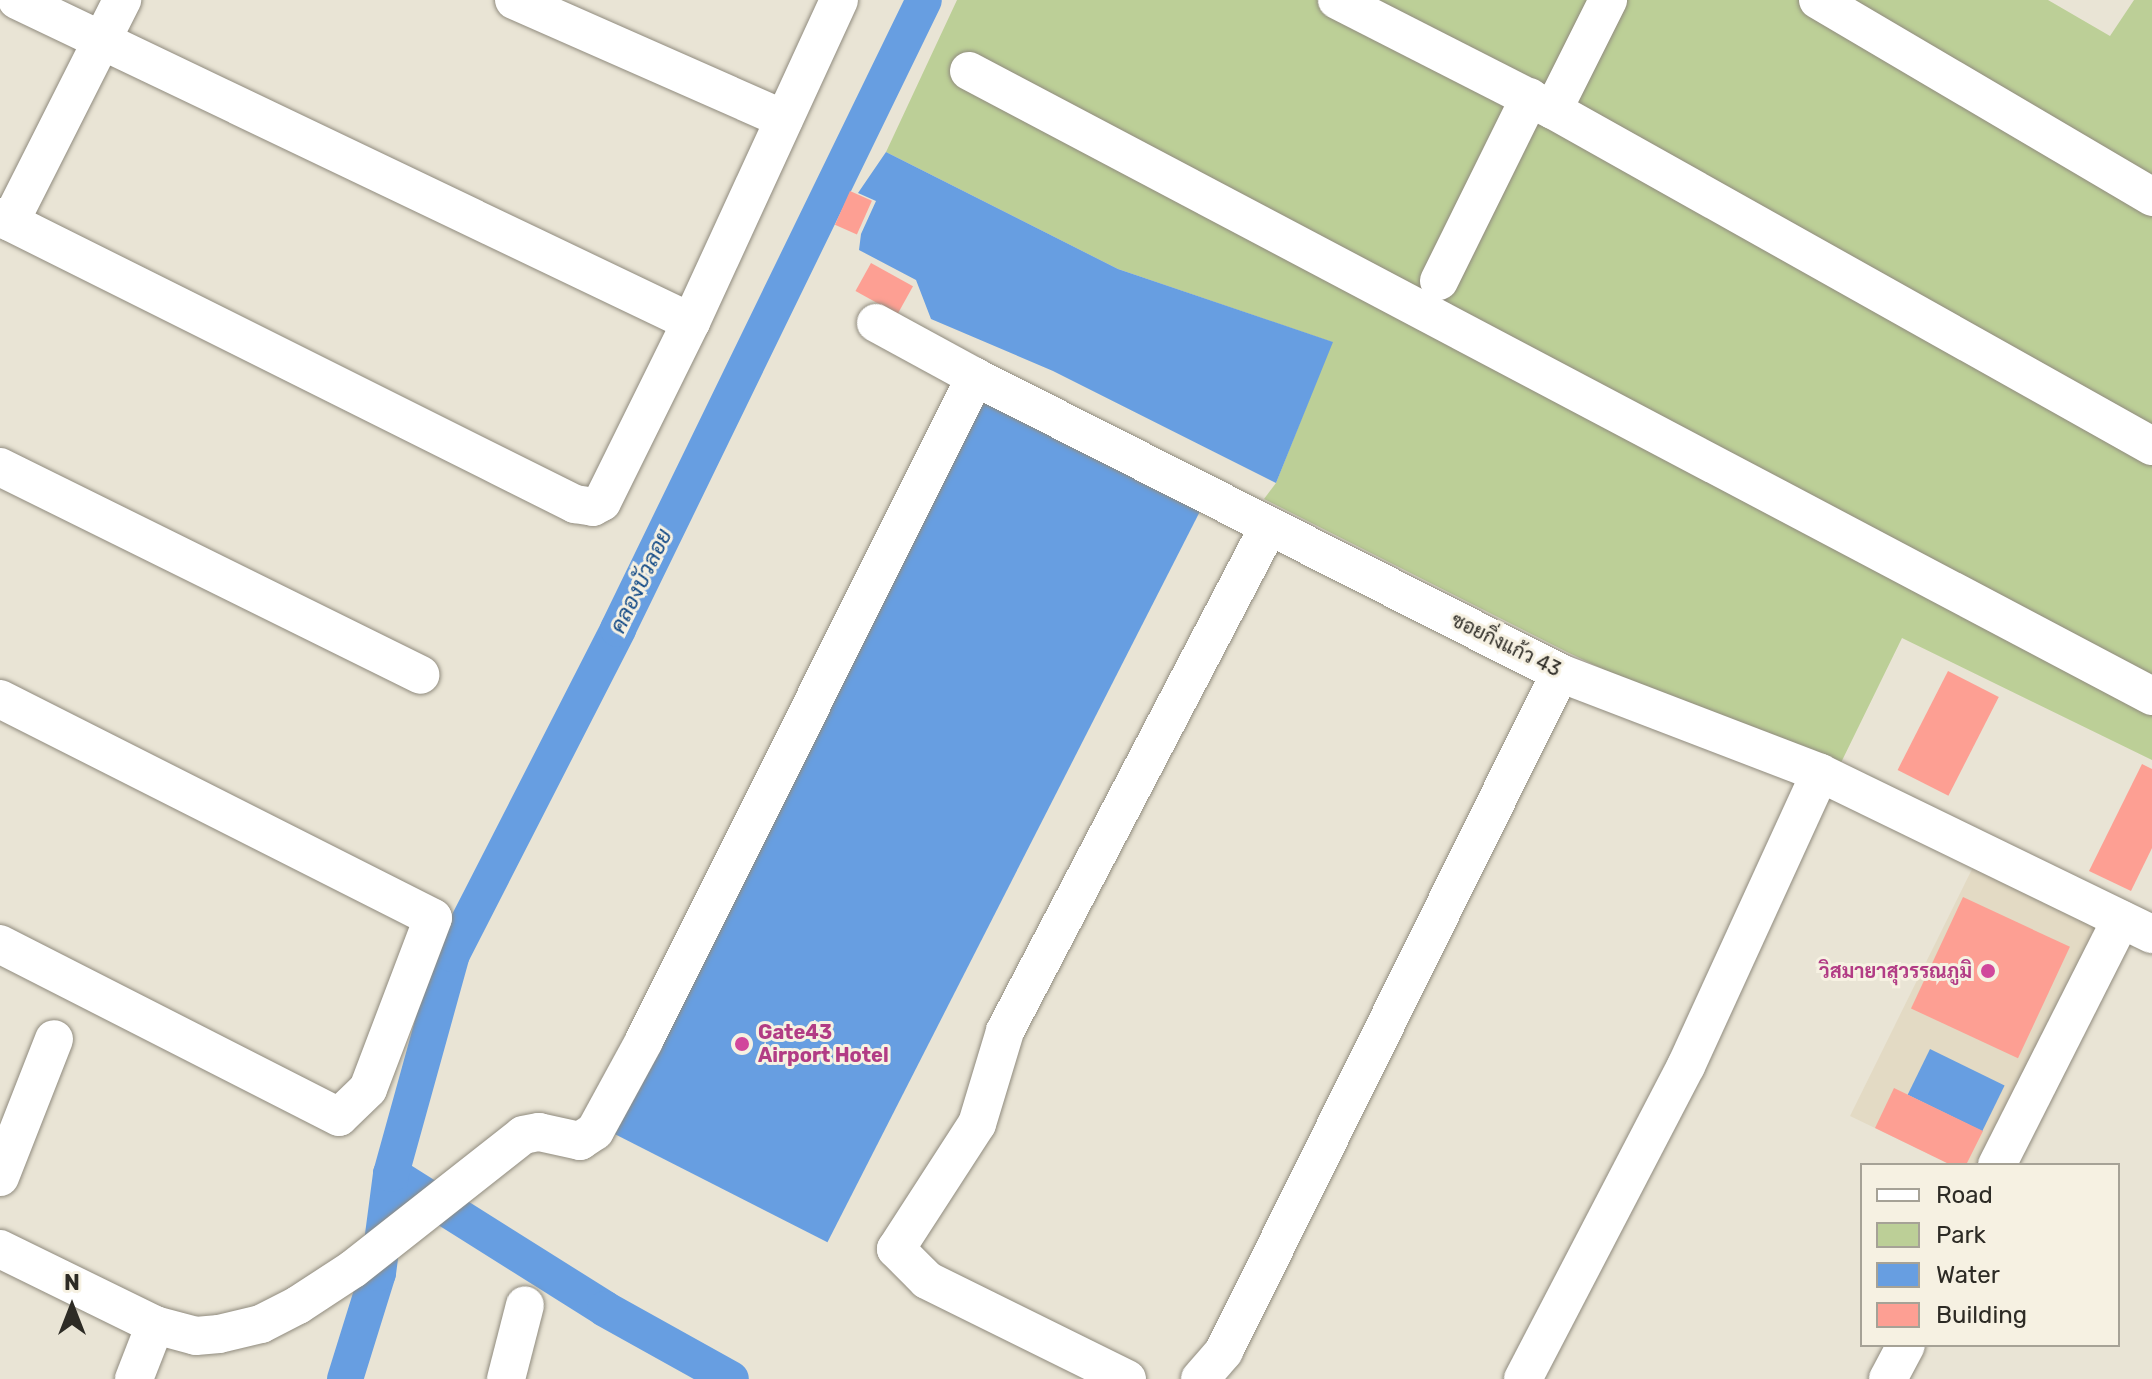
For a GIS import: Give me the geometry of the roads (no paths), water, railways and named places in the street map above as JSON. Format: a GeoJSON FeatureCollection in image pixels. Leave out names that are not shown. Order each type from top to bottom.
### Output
{"type":"FeatureCollection","features":[{"type":"Feature","properties":{"kind":"street"},"geometry":{"type":"LineString","coordinates":[[17,0],[691,322]]}},
{"type":"Feature","properties":{"kind":"street"},"geometry":{"type":"LineString","coordinates":[[122,0],[5,219],[575,504],[593,507],[602,502],[691,322],[839,0]]}},
{"type":"Feature","properties":{"kind":"street"},"geometry":{"type":"LineString","coordinates":[[514,0],[784,119]]}},
{"type":"Feature","properties":{"kind":"street"},"geometry":{"type":"LineString","coordinates":[[1337,0],[1542,104],[2152,446]]}},
{"type":"Feature","properties":{"kind":"street"},"geometry":{"type":"LineString","coordinates":[[1439,281],[1542,104],[1608,0]]}},
{"type":"Feature","properties":{"kind":"street"},"geometry":{"type":"LineString","coordinates":[[1818,0],[2152,197]]}},
{"type":"Feature","properties":{"kind":"street"},"geometry":{"type":"LineString","coordinates":[[969,71],[2152,696]]}},
{"type":"Feature","properties":{"kind":"street","name":"ซอยกิ่งแก้ว 43"},"geometry":{"type":"LineString","coordinates":[[876,323],[975,377],[1560,673],[1820,773],[2137,927]]}},
{"type":"Feature","properties":{"kind":"street"},"geometry":{"type":"LineString","coordinates":[[0,1249],[155,1325],[196,1336],[261,1324],[298,1305],[353,1269],[523,1135],[539,1132],[580,1141],[595,1131],[659,1012],[975,377]]}},
{"type":"Feature","properties":{"kind":"street"},"geometry":{"type":"LineString","coordinates":[[0,467],[420,675]]}},
{"type":"Feature","properties":{"kind":"street"},"geometry":{"type":"LineString","coordinates":[[1127,1379],[927,1280],[896,1249],[977,1124],[1005,1031],[1269,526]]}},
{"type":"Feature","properties":{"kind":"street"},"geometry":{"type":"LineString","coordinates":[[1200,1379],[1224,1351],[1560,673]]}},
{"type":"Feature","properties":{"kind":"street"},"geometry":{"type":"LineString","coordinates":[[0,699],[433,918],[368,1089],[339,1117],[0,944]]}},
{"type":"Feature","properties":{"kind":"street"},"geometry":{"type":"LineString","coordinates":[[1523,1379],[1686,1066],[1820,773]]}},
{"type":"Feature","properties":{"kind":"street"},"geometry":{"type":"LineString","coordinates":[[1998,1163],[2137,927]]}},
{"type":"Feature","properties":{"kind":"street"},"geometry":{"type":"LineString","coordinates":[[0,1177],[54,1039]]}},
{"type":"Feature","properties":{"kind":"street"},"geometry":{"type":"LineString","coordinates":[[506,1379],[525,1305]]}},
{"type":"Feature","properties":{"kind":"street"},"geometry":{"type":"LineString","coordinates":[[134,1379],[155,1325]]}},
{"type":"Feature","properties":{"kind":"street"},"geometry":{"type":"LineString","coordinates":[[1888,1379],[1905,1347]]}},
{"type":"Feature","properties":{"kind":"water"},"geometry":{"type":"Polygon","coordinates":[[[886,152],[1118,269],[1333,342],[1276,483],[1053,371],[931,319],[916,280],[859,250],[861,234],[876,201],[858,193],[886,152]]]}},
{"type":"Feature","properties":{"kind":"water"},"geometry":{"type":"Polygon","coordinates":[[[977,396],[1201,510],[827,1242],[604,1128],[977,396]]]}},
{"type":"Feature","properties":{"kind":"water"},"geometry":{"type":"Polygon","coordinates":[[[1930,1049],[2005,1085],[1982,1131],[1908,1095],[1930,1049]]]}},
{"type":"Feature","properties":{"kind":"waterway","name":"คลองบัวลอย"},"geometry":{"type":"LineString","coordinates":[[345,1379],[378,1273],[391,1174],[452,954],[618,629],[924,0]]}},
{"type":"Feature","properties":{"kind":"waterway"},"geometry":{"type":"LineString","coordinates":[[391,1174],[605,1309],[731,1379]]}},
{"type":"Feature","properties":{"kind":"place","name":"วิสมายาสุวรรณภูมิ"},"geometry":{"type":"Point","coordinates":[1988,971]}},
{"type":"Feature","properties":{"kind":"place","name":"Gate43 Airport Hotel"},"geometry":{"type":"Point","coordinates":[742,1044]}}]}
